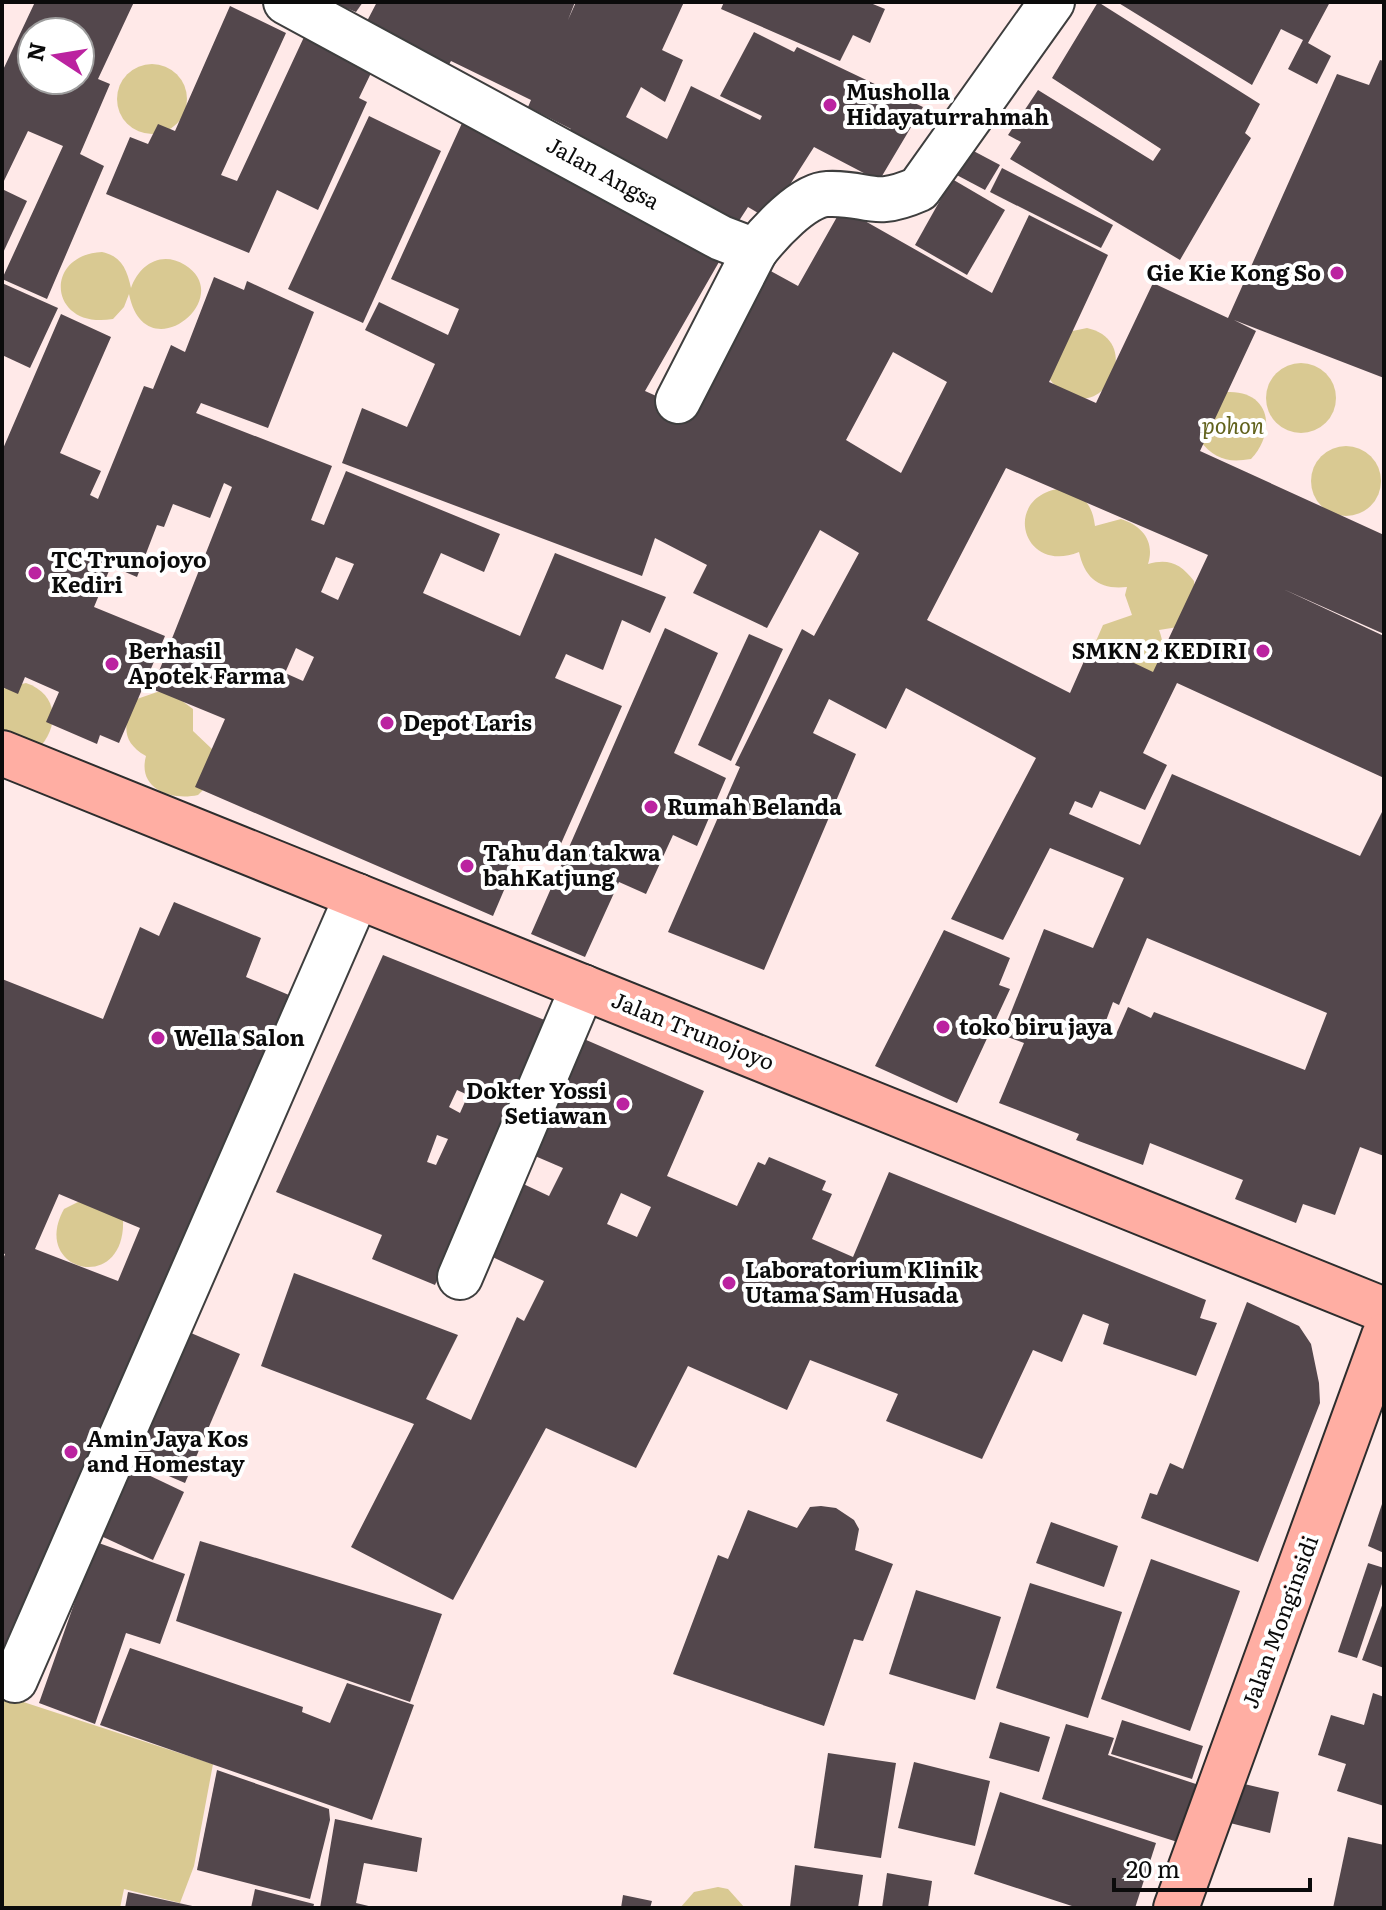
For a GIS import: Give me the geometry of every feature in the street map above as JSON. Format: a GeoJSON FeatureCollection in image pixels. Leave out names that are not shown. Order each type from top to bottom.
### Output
{"type":"FeatureCollection","features":[{"type":"Feature","properties":{"kind":"main road","name":"Jalan Trunojoyo"},"geometry":{"type":"LineString","coordinates":[[2,753],[1384,1310]]}},
{"type":"Feature","properties":{"kind":"main road","name":"Jalan Monginsidi"},"geometry":{"type":"LineString","coordinates":[[1176,1908],[1384,1336]]}},
{"type":"Feature","properties":{"kind":"street","name":"Jalan Angsa"},"geometry":{"type":"LineString","coordinates":[[286,2],[721,238],[755,251]]}},
{"type":"Feature","properties":{"kind":"street"},"geometry":{"type":"LineString","coordinates":[[678,401],[755,251],[772,229],[816,195],[851,196],[874,202],[897,199],[919,189],[1052,2]]}},
{"type":"Feature","properties":{"kind":"street"},"geometry":{"type":"LineString","coordinates":[[15,1680],[357,896]]}},
{"type":"Feature","properties":{"kind":"street"},"geometry":{"type":"LineString","coordinates":[[460,1277],[583,987]]}},
{"type":"Feature","properties":{"kind":"green space"},"geometry":{"type":"Polygon","coordinates":[[[152,64],[177,74],[187,99],[177,124],[152,134],[127,124],[117,99],[127,74],[152,64]]]}},
{"type":"Feature","properties":{"kind":"green space"},"geometry":{"type":"Polygon","coordinates":[[[102,252],[122,264],[131,288],[139,273],[152,262],[168,259],[185,265],[198,279],[201,295],[195,310],[183,322],[168,328],[152,327],[138,317],[129,294],[124,307],[113,319],[92,319],[76,314],[61,291],[62,277],[69,265],[83,256],[102,252]]]}},
{"type":"Feature","properties":{"kind":"green space"},"geometry":{"type":"Polygon","coordinates":[[[1087,328],[1106,337],[1115,351],[1115,367],[1109,382],[1098,394],[1083,399],[1066,394],[1048,377],[1063,333],[1087,328]]]}},
{"type":"Feature","properties":{"kind":"green space","name":"pohon"},"geometry":{"type":"Polygon","coordinates":[[[1301,363],[1326,373],[1336,398],[1326,423],[1301,433],[1276,423],[1266,398],[1276,373],[1301,363]]]}},
{"type":"Feature","properties":{"kind":"green space","name":"pohon"},"geometry":{"type":"Polygon","coordinates":[[[1227,392],[1253,398],[1265,414],[1264,436],[1251,459],[1222,458],[1210,452],[1199,440],[1227,392]]]}},
{"type":"Feature","properties":{"kind":"green space","name":"pohon"},"geometry":{"type":"Polygon","coordinates":[[[1346,446],[1371,456],[1381,481],[1371,506],[1346,516],[1321,506],[1311,481],[1321,456],[1346,446]]]}},
{"type":"Feature","properties":{"kind":"green space"},"geometry":{"type":"Polygon","coordinates":[[[1066,488],[1086,502],[1095,526],[1121,519],[1129,522],[1141,531],[1148,542],[1148,564],[1174,564],[1194,581],[1196,599],[1178,627],[1159,630],[1163,644],[1162,658],[1146,680],[1093,648],[1103,625],[1132,615],[1125,595],[1127,587],[1109,587],[1095,581],[1085,569],[1079,552],[1059,556],[1043,553],[1032,543],[1026,530],[1026,516],[1032,503],[1045,493],[1066,488]]]}},
{"type":"Feature","properties":{"kind":"green space"},"geometry":{"type":"Polygon","coordinates":[[[26,683],[37,688],[50,703],[50,732],[37,750],[2,748],[2,689],[26,683]]]}},
{"type":"Feature","properties":{"kind":"green space"},"geometry":{"type":"Polygon","coordinates":[[[166,689],[193,709],[193,731],[213,750],[209,784],[198,795],[177,796],[158,790],[147,777],[146,756],[128,738],[128,717],[134,700],[166,689]]]}},
{"type":"Feature","properties":{"kind":"green space"},"geometry":{"type":"Polygon","coordinates":[[[84,1199],[123,1218],[120,1243],[111,1258],[97,1266],[82,1266],[68,1260],[59,1248],[57,1231],[64,1209],[84,1199]]]}},
{"type":"Feature","properties":{"kind":"green space"},"geometry":{"type":"Polygon","coordinates":[[[2,1695],[213,1764],[194,1866],[180,1903],[124,1889],[120,1908],[2,1908],[2,1695]]]}},
{"type":"Feature","properties":{"kind":"green space"},"geometry":{"type":"Polygon","coordinates":[[[718,1887],[728,1889],[745,1908],[680,1908],[694,1892],[718,1887]]]}},
{"type":"Feature","properties":{"kind":"building"},"geometry":{"type":"Polygon","coordinates":[[[35,2],[134,2],[98,79],[110,84],[80,154],[104,166],[47,299],[2,279],[63,146],[28,131],[2,185],[2,72],[16,42],[16,96],[96,96],[96,16],[28,16],[35,2]]]}},
{"type":"Feature","properties":{"kind":"building"},"geometry":{"type":"Polygon","coordinates":[[[331,2],[363,2],[356,12],[331,2]]]}},
{"type":"Feature","properties":{"kind":"building"},"geometry":{"type":"Polygon","coordinates":[[[377,2],[575,2],[568,20],[576,2],[684,2],[662,50],[683,60],[665,102],[641,87],[626,117],[667,139],[691,86],[760,120],[762,116],[720,96],[754,32],[794,52],[797,47],[923,107],[879,181],[814,147],[768,219],[748,207],[733,230],[565,142],[571,129],[528,107],[531,100],[451,61],[443,75],[366,23],[377,2]]]}},
{"type":"Feature","properties":{"kind":"building"},"geometry":{"type":"Polygon","coordinates":[[[724,2],[868,2],[885,9],[870,43],[853,35],[840,61],[721,9],[724,2]]]}},
{"type":"Feature","properties":{"kind":"building"},"geometry":{"type":"Polygon","coordinates":[[[1098,2],[1260,104],[1245,133],[1251,138],[1180,260],[1010,159],[1021,142],[1008,135],[1038,90],[1153,161],[1161,149],[1052,78],[1098,2]]]}},
{"type":"Feature","properties":{"kind":"building"},"geometry":{"type":"Polygon","coordinates":[[[1117,2],[1330,2],[1308,43],[1331,56],[1317,84],[1288,69],[1303,40],[1281,29],[1252,85],[1117,2]]]}},
{"type":"Feature","properties":{"kind":"building"},"geometry":{"type":"Polygon","coordinates":[[[230,6],[286,33],[221,175],[237,181],[304,37],[372,71],[359,98],[367,102],[318,210],[277,190],[249,253],[106,194],[130,137],[148,144],[158,124],[175,131],[230,6]]]}},
{"type":"Feature","properties":{"kind":"building"},"geometry":{"type":"Polygon","coordinates":[[[1380,60],[1384,61],[1384,378],[1234,320],[1256,331],[1200,451],[1384,535],[1384,634],[1283,589],[1384,636],[1384,778],[1177,683],[1143,753],[1167,765],[1145,810],[1100,791],[1092,808],[1075,801],[1069,814],[1140,845],[1172,774],[1360,856],[1384,808],[1384,1156],[1360,1147],[1335,1215],[1303,1204],[1296,1223],[1235,1199],[1243,1180],[1150,1143],[1143,1165],[1076,1140],[1079,1134],[999,1103],[1024,1043],[1002,1035],[1044,929],[1093,948],[1124,878],[1050,848],[1003,940],[951,919],[1036,758],[906,688],[886,729],[829,699],[813,733],[856,754],[764,970],[668,932],[740,767],[735,765],[802,629],[814,636],[859,553],[820,530],[767,628],[693,593],[707,565],[655,538],[642,576],[342,463],[362,408],[407,427],[435,364],[365,330],[379,302],[448,335],[459,309],[391,279],[468,110],[727,248],[645,391],[681,407],[758,264],[798,286],[842,208],[992,293],[1029,215],[1108,255],[1049,382],[1096,403],[1153,283],[1228,318],[1337,74],[1369,85],[1380,60]],[[893,352],[846,440],[901,473],[947,382],[893,352]],[[1006,468],[927,620],[1070,693],[1092,643],[1153,672],[1208,555],[1006,468]],[[1147,938],[1119,1005],[1113,1002],[1101,1034],[1114,1039],[1128,1007],[1151,1018],[1154,1012],[1305,1070],[1327,1013],[1147,938]]]}},
{"type":"Feature","properties":{"kind":"building"},"geometry":{"type":"Polygon","coordinates":[[[369,116],[441,151],[363,323],[288,289],[369,116]]]}},
{"type":"Feature","properties":{"kind":"building"},"geometry":{"type":"Polygon","coordinates":[[[966,147],[1000,165],[985,190],[951,172],[966,147]]]}},
{"type":"Feature","properties":{"kind":"building"},"geometry":{"type":"Polygon","coordinates":[[[1002,168],[1113,225],[1101,248],[990,192],[1002,168]]]}},
{"type":"Feature","properties":{"kind":"building"},"geometry":{"type":"Polygon","coordinates":[[[952,179],[1005,210],[967,275],[915,245],[952,179]]]}},
{"type":"Feature","properties":{"kind":"building"},"geometry":{"type":"Polygon","coordinates":[[[2,189],[27,201],[2,255],[2,189]]]}},
{"type":"Feature","properties":{"kind":"building"},"geometry":{"type":"Polygon","coordinates":[[[214,277],[244,290],[247,281],[314,312],[268,428],[201,403],[196,413],[332,466],[311,520],[324,525],[346,471],[500,534],[484,572],[441,553],[423,593],[520,636],[555,553],[666,597],[650,633],[622,620],[603,670],[566,654],[555,678],[622,706],[552,864],[521,850],[493,916],[195,787],[225,719],[152,689],[232,487],[224,483],[210,518],[173,504],[164,527],[157,525],[137,577],[111,566],[94,607],[165,636],[119,743],[100,735],[97,744],[46,722],[59,692],[25,677],[18,694],[2,687],[2,451],[61,314],[111,337],[60,453],[101,471],[90,495],[98,499],[144,386],[153,389],[171,345],[185,352],[214,277]],[[336,557],[321,592],[338,600],[354,564],[336,557]],[[296,648],[285,673],[303,681],[314,657],[296,648]]]}},
{"type":"Feature","properties":{"kind":"building"},"geometry":{"type":"Polygon","coordinates":[[[2,283],[58,308],[30,368],[2,355],[2,283]]]}},
{"type":"Feature","properties":{"kind":"building"},"geometry":{"type":"Polygon","coordinates":[[[665,628],[718,653],[674,753],[726,778],[697,846],[673,835],[646,894],[619,882],[585,957],[531,934],[665,628]]]}},
{"type":"Feature","properties":{"kind":"building"},"geometry":{"type":"Polygon","coordinates":[[[749,634],[783,649],[731,761],[698,745],[749,634]]]}},
{"type":"Feature","properties":{"kind":"building"},"geometry":{"type":"Polygon","coordinates":[[[174,902],[261,938],[246,977],[296,998],[2,1672],[2,1262],[5,1254],[2,1253],[2,979],[103,1019],[140,927],[159,936],[174,902]],[[59,1194],[35,1249],[118,1281],[140,1228],[59,1194]]]}},
{"type":"Feature","properties":{"kind":"building","name":"toko biru jaya"},"geometry":{"type":"Polygon","coordinates":[[[944,930],[1010,958],[999,985],[1010,989],[957,1103],[875,1066],[944,930]]]}},
{"type":"Feature","properties":{"kind":"building"},"geometry":{"type":"Polygon","coordinates":[[[383,955],[552,1023],[435,1285],[372,1259],[382,1235],[276,1192],[383,955]],[[457,1090],[449,1107],[460,1113],[468,1095],[457,1090]],[[437,1135],[427,1162],[436,1165],[448,1139],[437,1135]]]}},
{"type":"Feature","properties":{"kind":"building"},"geometry":{"type":"Polygon","coordinates":[[[577,1036],[704,1091],[667,1176],[737,1206],[758,1162],[765,1165],[769,1157],[826,1181],[822,1190],[832,1194],[812,1239],[853,1257],[889,1172],[1206,1300],[1200,1318],[1217,1323],[1196,1376],[1103,1344],[1109,1324],[1083,1314],[1062,1362],[1033,1350],[982,1459],[886,1421],[898,1394],[810,1360],[787,1410],[688,1366],[636,1468],[546,1428],[453,1600],[351,1547],[414,1424],[261,1366],[294,1273],[458,1335],[426,1399],[471,1420],[517,1317],[524,1321],[544,1281],[484,1253],[517,1181],[549,1196],[563,1168],[528,1153],[577,1036]],[[621,1193],[607,1224],[637,1237],[651,1207],[621,1193]]]}},
{"type":"Feature","properties":{"kind":"building"},"geometry":{"type":"Polygon","coordinates":[[[1247,1302],[1299,1326],[1311,1344],[1320,1403],[1258,1562],[1141,1518],[1150,1493],[1157,1495],[1170,1463],[1183,1469],[1247,1302]]]}},
{"type":"Feature","properties":{"kind":"building"},"geometry":{"type":"Polygon","coordinates":[[[184,1330],[240,1354],[185,1483],[129,1459],[184,1330]]]}},
{"type":"Feature","properties":{"kind":"building"},"geometry":{"type":"Polygon","coordinates":[[[119,1461],[184,1492],[153,1560],[88,1530],[119,1461]]]}},
{"type":"Feature","properties":{"kind":"building"},"geometry":{"type":"Polygon","coordinates":[[[1384,1501],[1384,1553],[1368,1546],[1384,1501]]]}},
{"type":"Feature","properties":{"kind":"building"},"geometry":{"type":"Polygon","coordinates":[[[810,1507],[836,1508],[854,1520],[859,1529],[855,1550],[893,1564],[863,1641],[854,1639],[824,1726],[673,1674],[718,1555],[728,1559],[748,1510],[797,1528],[810,1507]]]}},
{"type":"Feature","properties":{"kind":"building"},"geometry":{"type":"Polygon","coordinates":[[[1051,1522],[1118,1546],[1104,1587],[1036,1563],[1051,1522]]]}},
{"type":"Feature","properties":{"kind":"building"},"geometry":{"type":"Polygon","coordinates":[[[200,1541],[442,1614],[410,1702],[176,1621],[200,1541]]]}},
{"type":"Feature","properties":{"kind":"building"},"geometry":{"type":"Polygon","coordinates":[[[96,1542],[185,1574],[160,1644],[126,1633],[95,1724],[39,1703],[96,1542]]]}},
{"type":"Feature","properties":{"kind":"building"},"geometry":{"type":"Polygon","coordinates":[[[1151,1559],[1240,1591],[1190,1731],[1101,1699],[1151,1559]]]}},
{"type":"Feature","properties":{"kind":"building"},"geometry":{"type":"Polygon","coordinates":[[[1368,1563],[1384,1568],[1384,1578],[1357,1658],[1338,1652],[1368,1563]]]}},
{"type":"Feature","properties":{"kind":"building"},"geometry":{"type":"Polygon","coordinates":[[[1030,1583],[1122,1612],[1088,1718],[996,1688],[1030,1583]]]}},
{"type":"Feature","properties":{"kind":"building"},"geometry":{"type":"Polygon","coordinates":[[[916,1590],[1001,1617],[975,1700],[889,1674],[916,1590]]]}},
{"type":"Feature","properties":{"kind":"building"},"geometry":{"type":"Polygon","coordinates":[[[1384,1600],[1384,1668],[1362,1660],[1384,1600]]]}},
{"type":"Feature","properties":{"kind":"building"},"geometry":{"type":"Polygon","coordinates":[[[130,1648],[303,1707],[302,1712],[330,1723],[347,1683],[414,1705],[372,1820],[100,1725],[130,1648]]]}},
{"type":"Feature","properties":{"kind":"building"},"geometry":{"type":"Polygon","coordinates":[[[1373,1693],[1384,1697],[1384,1806],[1337,1791],[1346,1764],[1318,1755],[1331,1715],[1364,1725],[1373,1693]]]}},
{"type":"Feature","properties":{"kind":"building"},"geometry":{"type":"Polygon","coordinates":[[[1122,1720],[1203,1746],[1192,1779],[1111,1754],[1122,1720]]]}},
{"type":"Feature","properties":{"kind":"building"},"geometry":{"type":"Polygon","coordinates":[[[1000,1722],[1050,1737],[1039,1772],[989,1758],[1000,1722]]]}},
{"type":"Feature","properties":{"kind":"building"},"geometry":{"type":"Polygon","coordinates":[[[1066,1724],[1114,1738],[1108,1755],[1205,1787],[1187,1845],[1042,1799],[1066,1724]]]}},
{"type":"Feature","properties":{"kind":"building"},"geometry":{"type":"Polygon","coordinates":[[[828,1753],[896,1763],[881,1858],[814,1848],[828,1753]]]}},
{"type":"Feature","properties":{"kind":"building"},"geometry":{"type":"Polygon","coordinates":[[[914,1762],[990,1781],[975,1846],[898,1828],[914,1762]]]}},
{"type":"Feature","properties":{"kind":"building"},"geometry":{"type":"Polygon","coordinates":[[[217,1770],[329,1809],[330,1820],[310,1899],[197,1870],[217,1770]]]}},
{"type":"Feature","properties":{"kind":"building"},"geometry":{"type":"Polygon","coordinates":[[[1240,1783],[1279,1792],[1270,1833],[1230,1823],[1240,1783]]]}},
{"type":"Feature","properties":{"kind":"building"},"geometry":{"type":"Polygon","coordinates":[[[1000,1792],[1156,1843],[1135,1908],[1078,1908],[974,1874],[1000,1792]]]}},
{"type":"Feature","properties":{"kind":"building"},"geometry":{"type":"Polygon","coordinates":[[[335,1819],[422,1838],[417,1872],[364,1863],[356,1903],[377,1908],[320,1908],[335,1819]]]}},
{"type":"Feature","properties":{"kind":"building"},"geometry":{"type":"Polygon","coordinates":[[[1348,1837],[1384,1845],[1384,1908],[1333,1908],[1348,1837]]]}},
{"type":"Feature","properties":{"kind":"building"},"geometry":{"type":"Polygon","coordinates":[[[795,1865],[863,1875],[858,1908],[790,1907],[795,1865]]]}},
{"type":"Feature","properties":{"kind":"building"},"geometry":{"type":"Polygon","coordinates":[[[887,1873],[932,1881],[928,1908],[882,1908],[887,1873]]]}},
{"type":"Feature","properties":{"kind":"building"},"geometry":{"type":"Polygon","coordinates":[[[255,1889],[314,1904],[313,1908],[251,1908],[255,1889]]]}},
{"type":"Feature","properties":{"kind":"building"},"geometry":{"type":"Polygon","coordinates":[[[128,1892],[197,1907],[197,1908],[125,1908],[128,1892]]]}},
{"type":"Feature","properties":{"kind":"building"},"geometry":{"type":"Polygon","coordinates":[[[623,1895],[652,1901],[650,1908],[621,1908],[623,1895]]]}},
{"type":"Feature","properties":{"kind":"place","name":"Musholla Hidayaturrahmah"},"geometry":{"type":"Point","coordinates":[830,105]}},
{"type":"Feature","properties":{"kind":"place","name":"Gie Kie Kong So"},"geometry":{"type":"Point","coordinates":[1337,273]}},
{"type":"Feature","properties":{"kind":"place","name":"TC Trunojoyo Kediri"},"geometry":{"type":"Point","coordinates":[35,573]}},
{"type":"Feature","properties":{"kind":"place","name":"SMKN 2 KEDIRI"},"geometry":{"type":"Point","coordinates":[1263,651]}},
{"type":"Feature","properties":{"kind":"place","name":"Berhasil Apotek Farma"},"geometry":{"type":"Point","coordinates":[112,664]}},
{"type":"Feature","properties":{"kind":"place","name":"Depot Laris"},"geometry":{"type":"Point","coordinates":[387,723]}},
{"type":"Feature","properties":{"kind":"place","name":"Rumah Belanda"},"geometry":{"type":"Point","coordinates":[651,807]}},
{"type":"Feature","properties":{"kind":"place","name":"Tahu dan takwa bahKatjung"},"geometry":{"type":"Point","coordinates":[467,866]}},
{"type":"Feature","properties":{"kind":"place","name":"toko biru jaya"},"geometry":{"type":"Point","coordinates":[943,1027]}},
{"type":"Feature","properties":{"kind":"place","name":"Wella Salon"},"geometry":{"type":"Point","coordinates":[158,1038]}},
{"type":"Feature","properties":{"kind":"place","name":"Dokter Yossi Setiawan"},"geometry":{"type":"Point","coordinates":[623,1104]}},
{"type":"Feature","properties":{"kind":"place","name":"Laboratorium Klinik Utama Sam Husada"},"geometry":{"type":"Point","coordinates":[729,1283]}},
{"type":"Feature","properties":{"kind":"place","name":"Amin Jaya Kos and Homestay"},"geometry":{"type":"Point","coordinates":[71,1452]}}]}
